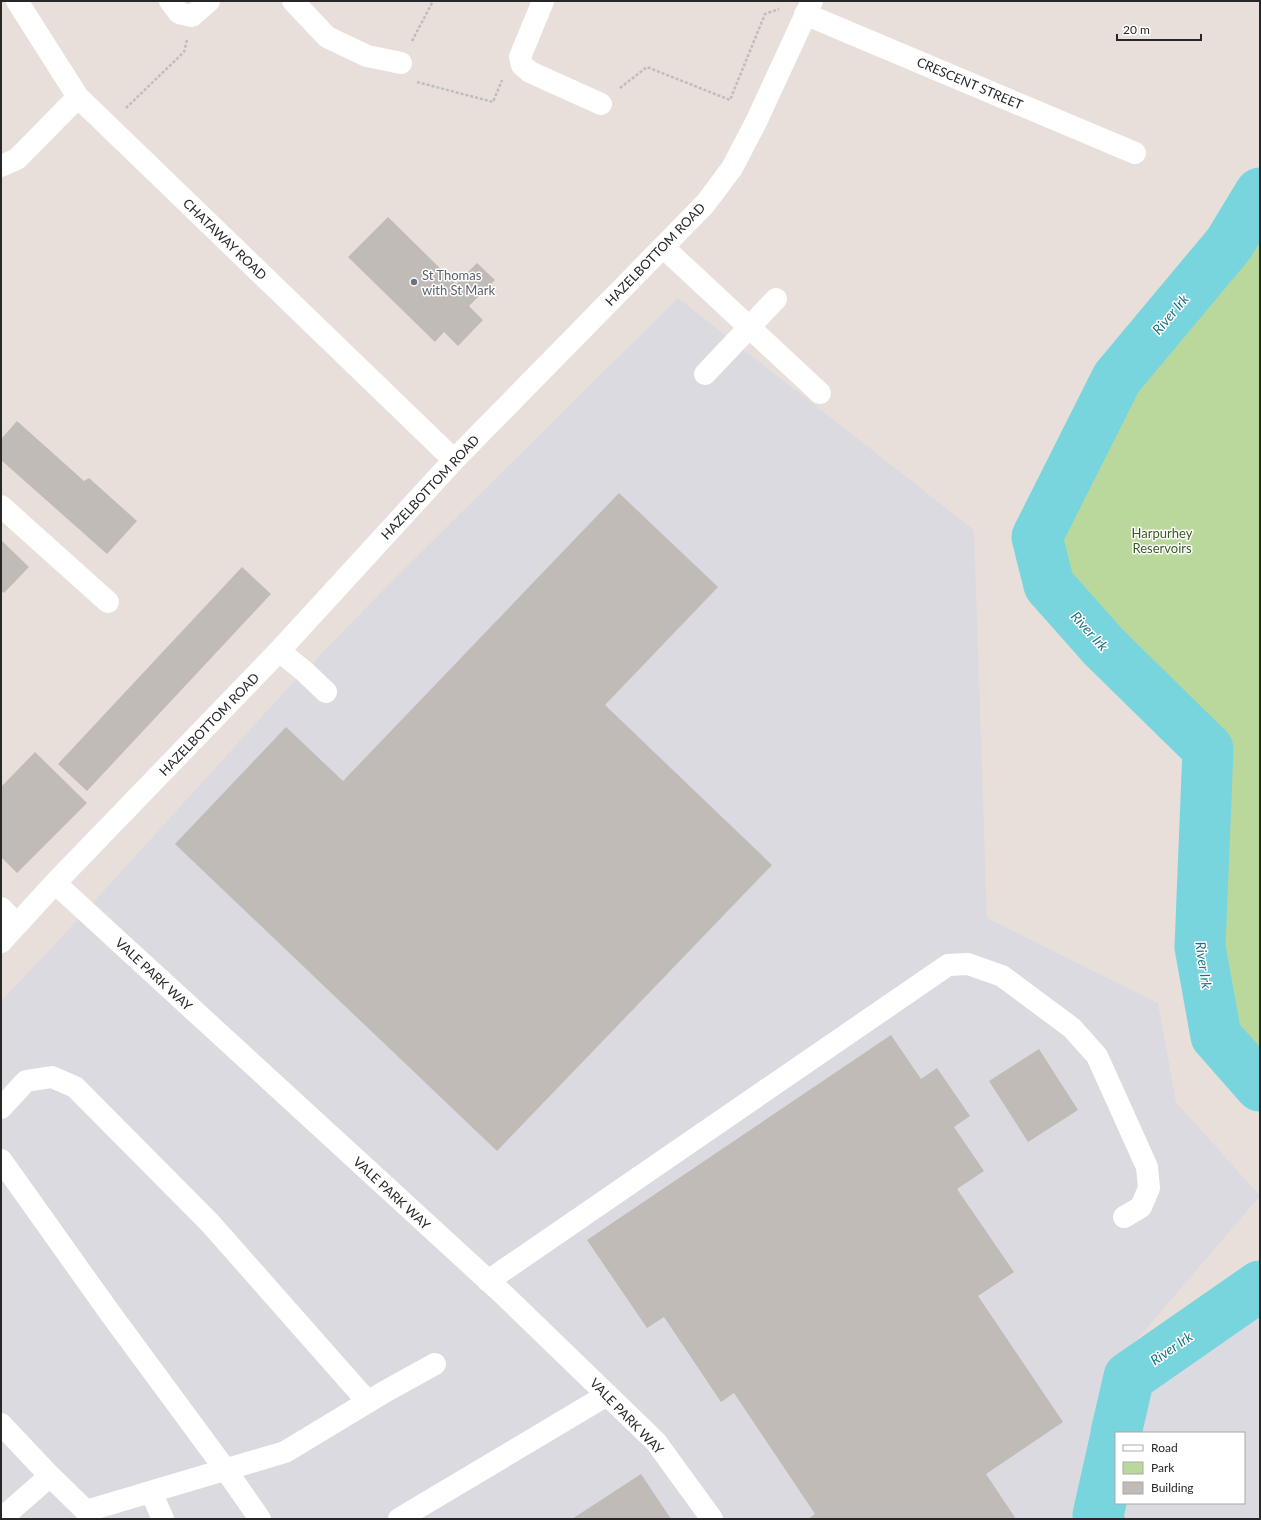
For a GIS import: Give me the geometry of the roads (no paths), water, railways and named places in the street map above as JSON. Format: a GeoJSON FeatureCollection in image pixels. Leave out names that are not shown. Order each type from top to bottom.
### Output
{"type":"FeatureCollection","features":[{"type":"Feature","properties":{"kind":"street","name":"CHATAWAY ROAD"},"geometry":{"type":"LineString","coordinates":[[17,1],[78,98],[454,460]]}},
{"type":"Feature","properties":{"kind":"street"},"geometry":{"type":"LineString","coordinates":[[170,1],[179,13],[192,16],[209,1]]}},
{"type":"Feature","properties":{"kind":"street"},"geometry":{"type":"LineString","coordinates":[[293,1],[327,37],[367,56],[401,63]]}},
{"type":"Feature","properties":{"kind":"street"},"geometry":{"type":"LineString","coordinates":[[543,1],[520,57],[522,65],[530,72],[601,104]]}},
{"type":"Feature","properties":{"kind":"street","name":"CRESCENT STREET"},"geometry":{"type":"LineString","coordinates":[[809,8],[1135,153]]}},
{"type":"Feature","properties":{"kind":"street","name":"HAZELBOTTOM ROAD"},"geometry":{"type":"LineString","coordinates":[[1,942],[55,883],[279,651],[454,460],[705,204],[732,168],[756,122],[809,8]]}},
{"type":"Feature","properties":{"kind":"street"},"geometry":{"type":"LineString","coordinates":[[1,166],[17,159],[78,98]]}},
{"type":"Feature","properties":{"kind":"street"},"geometry":{"type":"LineString","coordinates":[[663,247],[820,393]]}},
{"type":"Feature","properties":{"kind":"street"},"geometry":{"type":"LineString","coordinates":[[705,374],[776,299]]}},
{"type":"Feature","properties":{"kind":"street"},"geometry":{"type":"LineString","coordinates":[[1,506],[108,602]]}},
{"type":"Feature","properties":{"kind":"street"},"geometry":{"type":"LineString","coordinates":[[279,651],[326,692]]}},
{"type":"Feature","properties":{"kind":"street","name":"VALE PARK WAY"},"geometry":{"type":"LineString","coordinates":[[55,883],[488,1281],[656,1442],[712,1519]]}},
{"type":"Feature","properties":{"kind":"street"},"geometry":{"type":"LineString","coordinates":[[1,908],[17,924]]}},
{"type":"Feature","properties":{"kind":"street"},"geometry":{"type":"LineString","coordinates":[[488,1281],[948,965],[968,964],[1002,976],[1072,1028],[1097,1056],[1147,1167],[1149,1188],[1141,1207],[1124,1217]]}},
{"type":"Feature","properties":{"kind":"street"},"geometry":{"type":"LineString","coordinates":[[1,1108],[26,1081],[52,1077],[75,1087],[210,1223],[368,1402]]}},
{"type":"Feature","properties":{"kind":"street"},"geometry":{"type":"LineString","coordinates":[[1,1160],[260,1519]]}},
{"type":"Feature","properties":{"kind":"street"},"geometry":{"type":"LineString","coordinates":[[1,1424],[50,1476],[86,1511],[285,1452],[435,1364]]}},
{"type":"Feature","properties":{"kind":"street"},"geometry":{"type":"LineString","coordinates":[[399,1519],[607,1395]]}},
{"type":"Feature","properties":{"kind":"street"},"geometry":{"type":"LineString","coordinates":[[1,1519],[50,1476]]}},
{"type":"Feature","properties":{"kind":"street"},"geometry":{"type":"LineString","coordinates":[[151,1492],[163,1519]]}},
{"type":"Feature","properties":{"kind":"waterway","name":"River Irk"},"geometry":{"type":"LineString","coordinates":[[1260,193],[1229,244],[1117,378],[1037,537],[1049,585],[1104,647],[1208,749],[1200,947],[1216,1036],[1260,1086]]}},
{"type":"Feature","properties":{"kind":"waterway","name":"River Irk"},"geometry":{"type":"LineString","coordinates":[[1116,1432],[1129,1377],[1260,1286]]}},
{"type":"Feature","properties":{"kind":"waterway","name":"River Irk"},"geometry":{"type":"LineString","coordinates":[[1099,1519],[1098,1515],[1115,1439]]}},
{"type":"Feature","properties":{"kind":"place","name":"St Thomas with St Mark"},"geometry":{"type":"Point","coordinates":[414,282]}},
{"type":"Feature","properties":{"kind":"park label","name":"Harpurhey Reservoirs"},"geometry":{"type":"Point","coordinates":[1162,540]}}]}
